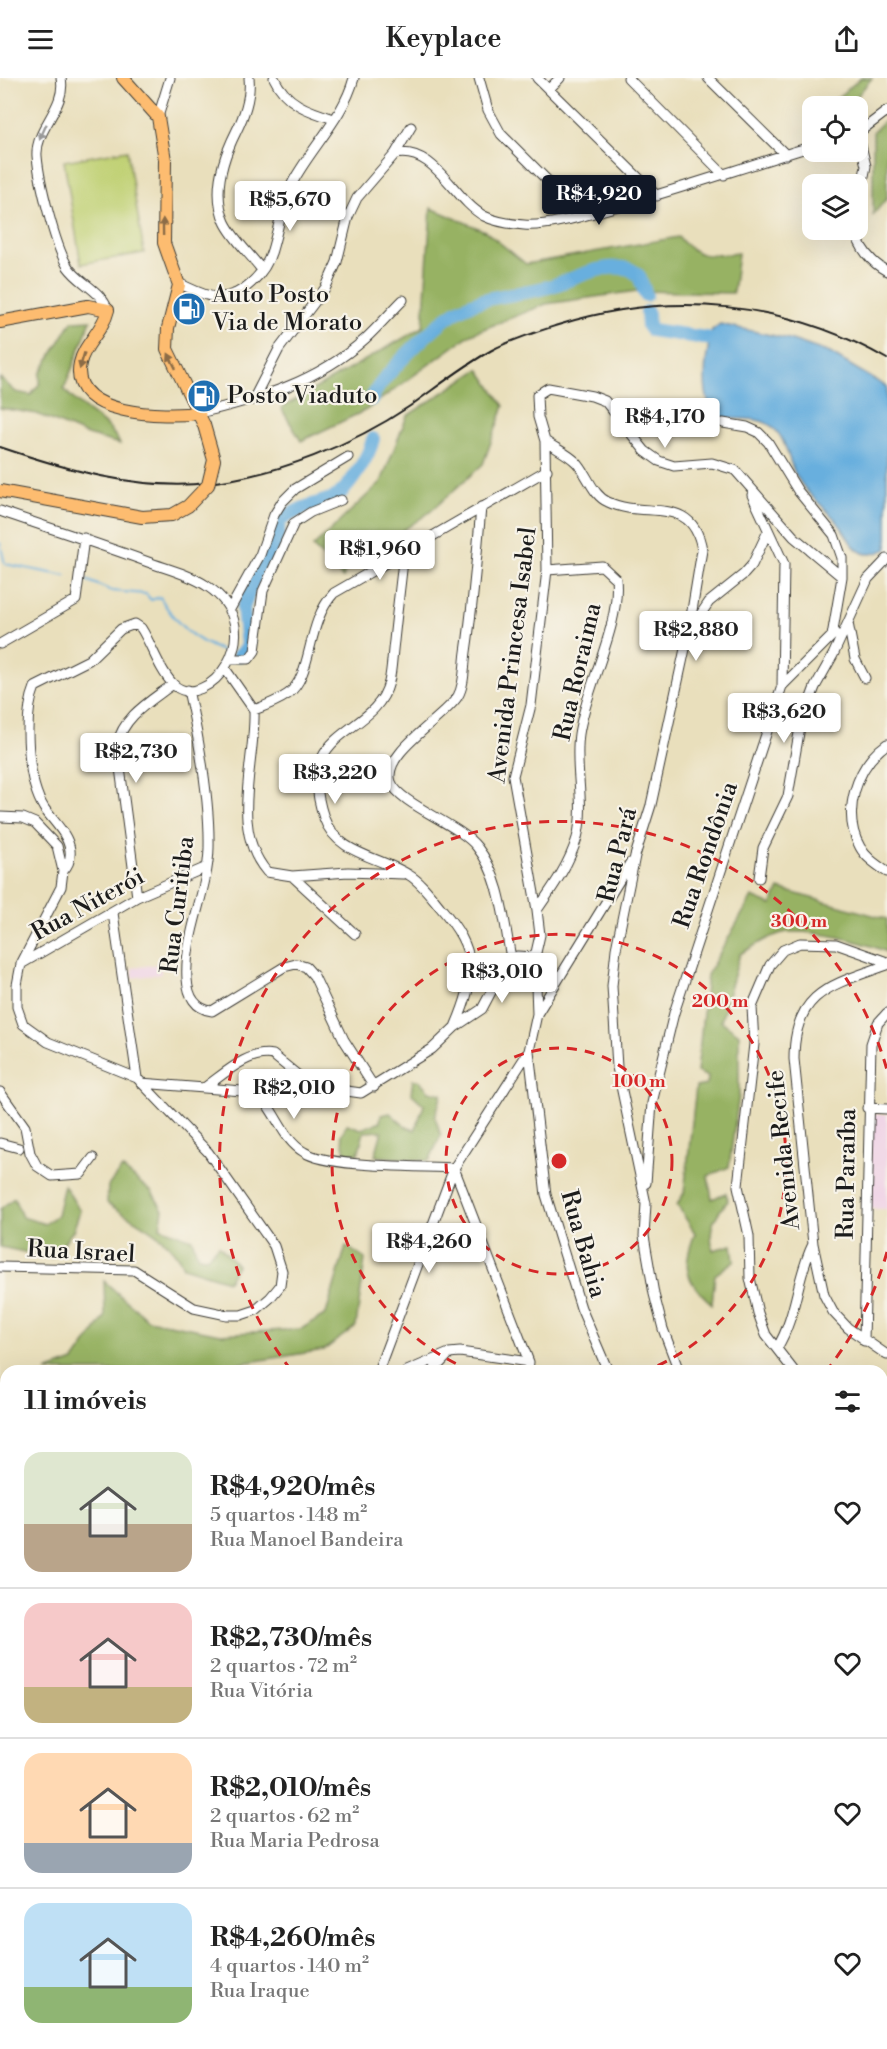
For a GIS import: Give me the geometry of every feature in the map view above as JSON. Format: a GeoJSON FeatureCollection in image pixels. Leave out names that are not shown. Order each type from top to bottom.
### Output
{"type":"FeatureCollection","features":[{"type":"Feature","properties":{"kind":"main road"},"geometry":{"type":"LineString","coordinates":[[0,491],[142,516],[172,515],[188,506],[208,485],[214,460],[204,425],[167,350],[168,328],[178,292],[178,283],[164,243],[165,160],[158,117],[123,78]]}},
{"type":"Feature","properties":{"kind":"main road"},"geometry":{"type":"LineString","coordinates":[[0,322],[88,306],[108,310],[102,329],[81,356],[80,378],[86,392],[100,403],[134,412],[171,415],[199,413]]}},
{"type":"Feature","properties":{"kind":"street"},"geometry":{"type":"LineString","coordinates":[[61,78],[60,99],[37,146],[39,167],[60,252],[75,276],[104,299],[108,310]]}},
{"type":"Feature","properties":{"kind":"street"},"geometry":{"type":"LineString","coordinates":[[158,117],[170,78]]}},
{"type":"Feature","properties":{"kind":"street"},"geometry":{"type":"LineString","coordinates":[[249,78],[251,88],[246,104],[221,167],[220,196],[225,223],[262,270]]}},
{"type":"Feature","properties":{"kind":"street"},"geometry":{"type":"LineString","coordinates":[[274,78],[292,103],[334,118]]}},
{"type":"Feature","properties":{"kind":"street"},"geometry":{"type":"LineString","coordinates":[[537,78],[657,196]]}},
{"type":"Feature","properties":{"kind":"street"},"geometry":{"type":"LineString","coordinates":[[549,89],[560,78]]}},
{"type":"Feature","properties":{"kind":"street"},"geometry":{"type":"LineString","coordinates":[[628,78],[724,175]]}},
{"type":"Feature","properties":{"kind":"street"},"geometry":{"type":"LineString","coordinates":[[178,283],[201,293],[222,297],[244,287],[262,270],[272,252],[280,217],[293,181],[334,118],[355,79]]}},
{"type":"Feature","properties":{"kind":"street"},"geometry":{"type":"LineString","coordinates":[[484,80],[488,110],[501,134],[583,216]]}},
{"type":"Feature","properties":{"kind":"street"},"geometry":{"type":"LineString","coordinates":[[715,80],[786,155]]}},
{"type":"Feature","properties":{"kind":"street"},"geometry":{"type":"LineString","coordinates":[[141,100],[151,102],[165,95]]}},
{"type":"Feature","properties":{"kind":"street"},"geometry":{"type":"LineString","coordinates":[[868,125],[887,111]]}},
{"type":"Feature","properties":{"kind":"street"},"geometry":{"type":"LineString","coordinates":[[253,400],[279,349],[326,287],[337,262],[348,217],[357,198],[395,154],[411,127]]}},
{"type":"Feature","properties":{"kind":"street"},"geometry":{"type":"LineString","coordinates":[[395,154],[405,152],[421,156],[484,215],[503,222],[527,226],[583,216],[657,196],[802,150]]}},
{"type":"Feature","properties":{"kind":"street"},"geometry":{"type":"LineString","coordinates":[[859,240],[861,246],[885,266]]}},
{"type":"Feature","properties":{"kind":"street"},"geometry":{"type":"LineString","coordinates":[[199,413],[253,400],[290,387],[343,356],[364,340],[403,300]]}},
{"type":"Feature","properties":{"kind":"street","name":"Rua Rondônia"},"geometry":{"type":"LineString","coordinates":[[545,441],[536,403],[537,395],[542,390],[557,388],[605,401],[645,451],[659,461],[674,466],[724,464],[735,470],[794,537],[842,577]]}},
{"type":"Feature","properties":{"kind":"street"},"geometry":{"type":"LineString","coordinates":[[723,423],[747,427],[758,432],[768,442],[798,491],[834,535],[842,558],[842,577],[832,636]]}},
{"type":"Feature","properties":{"kind":"street","name":"Avenida Princesa Isabel"},"geometry":{"type":"LineString","coordinates":[[537,1014],[535,957],[540,936],[513,776],[531,705],[548,570],[545,441]]}},
{"type":"Feature","properties":{"kind":"street","name":"Rua Pará"},"geometry":{"type":"LineString","coordinates":[[545,441],[576,462],[599,496],[607,502],[673,512],[693,524],[702,550],[688,635],[651,805],[635,856],[616,949],[612,986],[617,1067],[646,1204],[644,1236],[654,1294],[663,1329],[677,1365]]}},
{"type":"Feature","properties":{"kind":"street"},"geometry":{"type":"LineString","coordinates":[[229,611],[260,555],[274,514],[282,502],[295,489],[348,457]]}},
{"type":"Feature","properties":{"kind":"street"},"geometry":{"type":"LineString","coordinates":[[254,710],[288,695],[296,686],[303,673],[318,614],[334,593],[547,470]]}},
{"type":"Feature","properties":{"kind":"street","name":"Rua Rondônia"},"geometry":{"type":"LineString","coordinates":[[646,1204],[648,1136],[660,1064],[699,934],[782,686],[784,564],[749,488]]}},
{"type":"Feature","properties":{"kind":"street"},"geometry":{"type":"LineString","coordinates":[[231,659],[249,659],[255,651],[263,591],[294,523],[311,512],[341,500]]}},
{"type":"Feature","properties":{"kind":"street"},"geometry":{"type":"LineString","coordinates":[[481,507],[474,594],[460,694],[449,709],[402,750],[390,770],[391,783],[399,793],[465,834],[477,847],[496,882],[512,958]]}},
{"type":"Feature","properties":{"kind":"street"},"geometry":{"type":"LineString","coordinates":[[0,511],[84,538],[190,577],[220,597],[233,622],[236,642],[226,670],[214,680],[188,690],[173,684],[147,637],[135,624],[121,629],[89,660],[35,687],[29,708],[27,751],[42,806],[67,841],[70,858],[69,865],[63,871]]}},
{"type":"Feature","properties":{"kind":"street"},"geometry":{"type":"LineString","coordinates":[[688,635],[709,602],[752,565],[768,531]]}},
{"type":"Feature","properties":{"kind":"street"},"geometry":{"type":"LineString","coordinates":[[0,644],[76,600],[84,538]]}},
{"type":"Feature","properties":{"kind":"street"},"geometry":{"type":"LineString","coordinates":[[404,551],[389,682],[378,703],[341,733],[329,747],[321,762],[317,782],[325,821],[333,833],[346,845],[365,856],[409,875],[429,893],[461,933],[470,952],[471,976],[465,1005],[455,1027]]}},
{"type":"Feature","properties":{"kind":"street"},"geometry":{"type":"LineString","coordinates":[[759,878],[763,848],[791,785],[800,727],[806,708],[868,579],[887,559]]}},
{"type":"Feature","properties":{"kind":"street","name":"Rua Roraima"},"geometry":{"type":"LineString","coordinates":[[537,910],[567,864],[577,837],[581,813],[579,736],[610,624],[617,588],[616,579],[602,566],[548,570]]}},
{"type":"Feature","properties":{"kind":"street"},"geometry":{"type":"LineString","coordinates":[[782,686],[848,622]]}},
{"type":"Feature","properties":{"kind":"street"},"geometry":{"type":"LineString","coordinates":[[848,622],[855,659],[866,678]]}},
{"type":"Feature","properties":{"kind":"street"},"geometry":{"type":"LineString","coordinates":[[226,670],[254,710],[246,787],[246,818],[260,865],[267,872],[292,876],[348,872],[409,875]]}},
{"type":"Feature","properties":{"kind":"street"},"geometry":{"type":"LineString","coordinates":[[138,897],[117,745],[119,734],[128,720],[173,684]]}},
{"type":"Feature","properties":{"kind":"street","name":"Rua Curitiba"},"geometry":{"type":"LineString","coordinates":[[188,690],[206,801],[209,848],[194,923],[187,976],[189,991],[195,1003],[204,1010],[212,1011],[284,967],[296,964],[306,967],[324,993],[344,1040],[374,1087]]}},
{"type":"Feature","properties":{"kind":"street"},"geometry":{"type":"LineString","coordinates":[[887,744],[867,763],[856,787],[851,816],[854,833],[861,849],[887,872]]}},
{"type":"Feature","properties":{"kind":"street"},"geometry":{"type":"LineString","coordinates":[[0,816],[23,818],[35,823],[57,846],[63,871],[61,887],[21,964],[16,985],[17,1007],[23,1024],[48,1042],[139,1080],[255,1092],[266,1101],[288,1137],[303,1152],[326,1161],[454,1168],[527,1365]]}},
{"type":"Feature","properties":{"kind":"street","name":"Rua Bahia"},"geometry":{"type":"LineString","coordinates":[[380,1365],[454,1168],[528,1051],[537,1014],[635,856]]}},
{"type":"Feature","properties":{"kind":"street","name":"Rua Niterói"},"geometry":{"type":"LineString","coordinates":[[21,964],[138,897],[207,867]]}},
{"type":"Feature","properties":{"kind":"street"},"geometry":{"type":"LineString","coordinates":[[292,876],[355,934]]}},
{"type":"Feature","properties":{"kind":"street"},"geometry":{"type":"LineString","coordinates":[[113,913],[139,1080]]}},
{"type":"Feature","properties":{"kind":"street"},"geometry":{"type":"LineString","coordinates":[[96,922],[115,930]]}},
{"type":"Feature","properties":{"kind":"street"},"geometry":{"type":"LineString","coordinates":[[790,1365],[766,1335],[758,1313],[750,1278],[749,1236],[738,1186],[754,1044],[752,1007],[770,965],[783,950],[800,943],[836,944],[887,964]]}},
{"type":"Feature","properties":{"kind":"street"},"geometry":{"type":"LineString","coordinates":[[204,1088],[246,1060],[267,1054],[273,1055],[311,1086],[361,1093],[432,1049],[455,1027],[482,1009],[502,969],[512,958],[535,957]]}},
{"type":"Feature","properties":{"kind":"street","name":"Avenida Recife"},"geometry":{"type":"LineString","coordinates":[[887,964],[825,990],[811,1001],[799,1017],[794,1042],[813,1244],[824,1296],[833,1312],[864,1341],[887,1354]]}},
{"type":"Feature","properties":{"kind":"street","name":"Rua Paraíba"},"geometry":{"type":"LineString","coordinates":[[864,1341],[867,1108],[871,1044],[878,1023],[887,1013]]}},
{"type":"Feature","properties":{"kind":"street","name":"Rua Bahia"},"geometry":{"type":"LineString","coordinates":[[528,1051],[546,1195],[581,1308],[605,1365]]}},
{"type":"Feature","properties":{"kind":"street","name":"Rua Israel"},"geometry":{"type":"LineString","coordinates":[[0,1267],[134,1270],[194,1308],[227,1315],[241,1315],[256,1310],[280,1286],[282,1270],[274,1246],[208,1152],[139,1080]]}},
{"type":"Feature","properties":{"kind":"street"},"geometry":{"type":"LineString","coordinates":[[0,1092],[26,1127],[33,1159],[42,1171],[52,1176],[62,1177],[81,1174],[93,1158]]}},
{"type":"Feature","properties":{"kind":"street"},"geometry":{"type":"LineString","coordinates":[[867,1108],[887,1109]]}},
{"type":"Feature","properties":{"kind":"street"},"geometry":{"type":"LineString","coordinates":[[0,1153],[4,1144],[19,1148]]}},
{"type":"Feature","properties":{"kind":"street"},"geometry":{"type":"LineString","coordinates":[[777,1348],[789,1329],[806,1258],[813,1244]]}},
{"type":"Feature","properties":{"kind":"street"},"geometry":{"type":"LineString","coordinates":[[421,1365],[449,1353],[460,1352],[519,1365]]}},
{"type":"Feature","properties":{"kind":"street"},"geometry":{"type":"LineString","coordinates":[[438,1365],[449,1353]]}},
{"type":"Feature","properties":{"kind":"shaded area"},"geometry":{"type":"Polygon","coordinates":[[[160,964],[161,974],[133,978],[132,968],[160,964]]]}},
{"type":"Feature","properties":{"kind":"shaded area"},"geometry":{"type":"Polygon","coordinates":[[[887,1114],[887,1209],[869,1209],[870,1115],[887,1114]]]}},
{"type":"Feature","properties":{"kind":"green space"},"geometry":{"type":"Polygon","coordinates":[[[861,78],[872,78],[857,96],[839,96],[861,78]]]}},
{"type":"Feature","properties":{"kind":"green space"},"geometry":{"type":"Polygon","coordinates":[[[887,118],[887,198],[873,215],[873,132],[887,118]]]}},
{"type":"Feature","properties":{"kind":"green space"},"geometry":{"type":"Polygon","coordinates":[[[127,150],[144,253],[81,264],[64,161],[127,150]]]}},
{"type":"Feature","properties":{"kind":"green space"},"geometry":{"type":"Polygon","coordinates":[[[431,208],[485,231],[526,264],[678,237],[692,250],[705,255],[738,253],[733,293],[637,291],[546,304],[471,334],[366,410],[301,441],[281,408],[423,327],[431,208]]]}},
{"type":"Feature","properties":{"kind":"green space"},"geometry":{"type":"Polygon","coordinates":[[[91,320],[64,389],[109,428],[120,444],[87,435],[37,414],[0,408],[0,378],[16,392],[31,395],[40,383],[40,374],[72,321],[91,320]]]}},
{"type":"Feature","properties":{"kind":"green space"},"geometry":{"type":"Polygon","coordinates":[[[479,369],[504,406],[483,464],[430,512],[392,538],[353,548],[343,578],[313,547],[381,482],[407,416],[479,369]]]}},
{"type":"Feature","properties":{"kind":"green space"},"geometry":{"type":"Polygon","coordinates":[[[779,889],[887,919],[887,952],[840,938],[815,933],[791,932],[771,937],[740,954],[721,1021],[739,1034],[739,1095],[729,1167],[708,1176],[712,1199],[726,1193],[728,1201],[713,1224],[711,1235],[713,1250],[732,1245],[734,1261],[715,1275],[712,1304],[696,1287],[688,1272],[688,1255],[695,1233],[677,1205],[684,1193],[696,1087],[707,1085],[708,1077],[697,1072],[707,975],[752,897],[771,905],[779,889]]]}},
{"type":"Feature","properties":{"kind":"green space"},"geometry":{"type":"Polygon","coordinates":[[[413,1080],[419,1080],[429,1091],[442,1094],[435,1117],[441,1135],[429,1161],[375,1156],[382,1131],[364,1132],[358,1154],[345,1153],[341,1135],[347,1124],[361,1129],[380,1122],[381,1115],[390,1113],[405,1126],[415,1130],[424,1105],[411,1093],[413,1080]]]}},
{"type":"Feature","properties":{"kind":"green space"},"geometry":{"type":"Polygon","coordinates":[[[122,1168],[152,1192],[163,1210],[160,1227],[192,1239],[198,1256],[207,1257],[219,1245],[237,1265],[228,1281],[183,1267],[170,1246],[161,1238],[107,1203],[108,1186],[122,1168]]]}},
{"type":"Feature","properties":{"kind":"green space"},"geometry":{"type":"Polygon","coordinates":[[[64,1185],[80,1211],[73,1231],[52,1258],[0,1247],[0,1209],[14,1198],[22,1217],[45,1224],[57,1215],[64,1185]]]}},
{"type":"Feature","properties":{"kind":"green space"},"geometry":{"type":"Polygon","coordinates":[[[346,1246],[365,1259],[356,1326],[324,1350],[230,1365],[63,1365],[74,1361],[105,1317],[104,1281],[148,1320],[221,1334],[301,1329],[326,1314],[346,1246]]]}},
{"type":"Feature","properties":{"kind":"water"},"geometry":{"type":"Polygon","coordinates":[[[720,324],[789,339],[830,353],[887,387],[887,549],[867,554],[854,547],[836,520],[801,483],[793,469],[784,443],[771,426],[752,419],[717,417],[711,409],[705,387],[705,375],[712,330],[720,324]]]}},
{"type":"Feature","properties":{"kind":"waterway"},"geometry":{"type":"LineString","coordinates":[[372,399],[376,390],[409,352],[448,317],[467,306],[488,299],[544,288],[593,271],[614,267],[636,273],[646,295]]}},
{"type":"Feature","properties":{"kind":"waterway"},"geometry":{"type":"LineString","coordinates":[[647,312],[648,326],[651,330],[726,341]]}},
{"type":"Feature","properties":{"kind":"waterway"},"geometry":{"type":"LineString","coordinates":[[239,655],[246,650],[247,645],[243,608],[253,582],[277,542],[279,521],[298,510],[331,499],[344,490],[357,473],[373,439]]}},
{"type":"Feature","properties":{"kind":"waterway"},"geometry":{"type":"LineString","coordinates":[[0,543],[5,564],[66,576]]}},
{"type":"Feature","properties":{"kind":"waterway"},"geometry":{"type":"LineString","coordinates":[[84,579],[112,591],[146,594],[151,600],[160,597],[186,630],[203,642],[225,652]]}},
{"type":"Feature","properties":{"kind":"railway"},"geometry":{"type":"LineString","coordinates":[[0,447],[76,470],[129,481],[182,485],[234,479],[313,456],[364,433],[410,406],[471,363],[508,342],[600,314],[642,307],[685,305],[727,307],[768,314],[809,324],[849,339],[887,359]]}},
{"type":"Feature","properties":{"kind":"place","name":"Auto Posto Via de Morato"},"geometry":{"type":"Point","coordinates":[189,309]}},
{"type":"Feature","properties":{"kind":"place","name":"Posto Viaduto"},"geometry":{"type":"Point","coordinates":[204,396]}}]}
